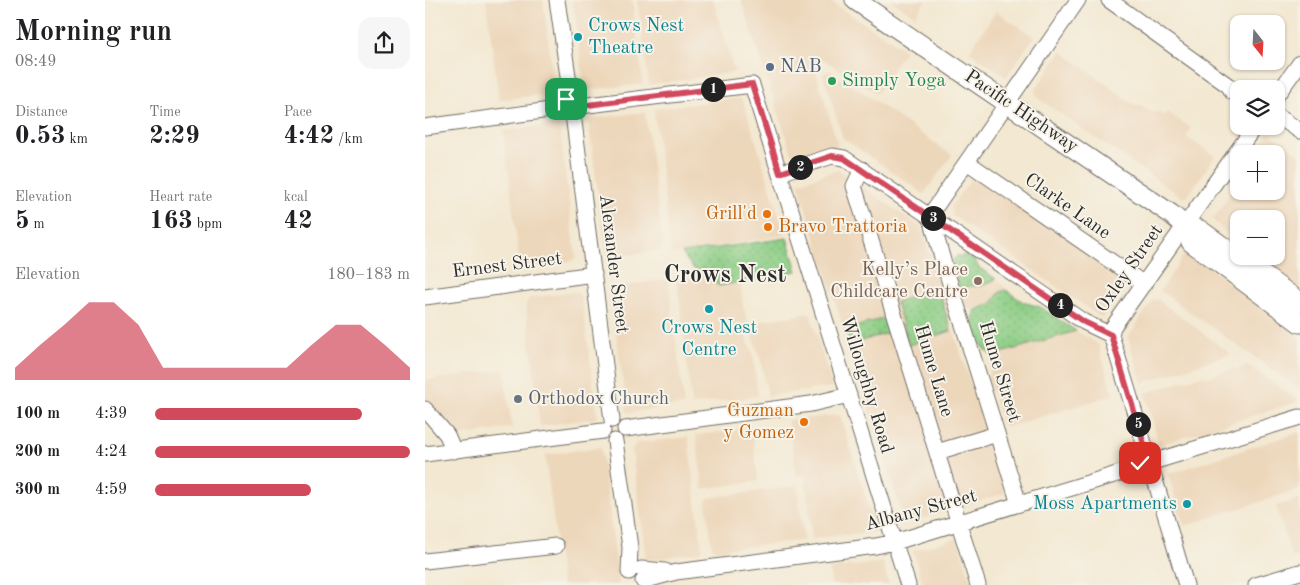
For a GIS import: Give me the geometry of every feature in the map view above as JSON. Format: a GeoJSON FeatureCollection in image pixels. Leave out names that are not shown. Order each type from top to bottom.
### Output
{"type":"FeatureCollection","features":[{"type":"Feature","properties":{"kind":"main road","name":"Pacific Highway"},"geometry":{"type":"LineString","coordinates":[[855,0],[1139,192],[1185,226],[1201,230],[1300,302]]}},
{"type":"Feature","properties":{"kind":"main road","name":"Pacific Highway"},"geometry":{"type":"LineString","coordinates":[[1185,226],[1191,242],[1300,323]]}},
{"type":"Feature","properties":{"kind":"street","name":"Alexander Street"},"geometry":{"type":"LineString","coordinates":[[557,0],[594,274],[608,425]]}},
{"type":"Feature","properties":{"kind":"street"},"geometry":{"type":"LineString","coordinates":[[930,216],[1078,0]]}},
{"type":"Feature","properties":{"kind":"street"},"geometry":{"type":"LineString","coordinates":[[1109,0],[1230,88]]}},
{"type":"Feature","properties":{"kind":"street"},"geometry":{"type":"LineString","coordinates":[[1285,84],[1300,63]]}},
{"type":"Feature","properties":{"kind":"street","name":"Willoughby Road"},"geometry":{"type":"LineString","coordinates":[[572,106],[752,84],[908,585]]}},
{"type":"Feature","properties":{"kind":"street"},"geometry":{"type":"LineString","coordinates":[[425,127],[572,106]]}},
{"type":"Feature","properties":{"kind":"street"},"geometry":{"type":"LineString","coordinates":[[1285,120],[1300,131]]}},
{"type":"Feature","properties":{"kind":"street","name":"Oxley Street"},"geometry":{"type":"LineString","coordinates":[[1186,585],[1111,335],[1113,327],[1249,135]]}},
{"type":"Feature","properties":{"kind":"street"},"geometry":{"type":"LineString","coordinates":[[780,173],[836,156],[844,158],[1078,318],[1111,335]]}},
{"type":"Feature","properties":{"kind":"street","name":"Clarke Lane"},"geometry":{"type":"LineString","coordinates":[[967,162],[1144,284]]}},
{"type":"Feature","properties":{"kind":"street","name":"Hume Lane"},"geometry":{"type":"LineString","coordinates":[[862,169],[854,186],[978,585]]}},
{"type":"Feature","properties":{"kind":"street","name":"Hume Street"},"geometry":{"type":"LineString","coordinates":[[930,216],[1019,504]]}},
{"type":"Feature","properties":{"kind":"street","name":"Ernest Street"},"geometry":{"type":"LineString","coordinates":[[425,297],[594,274]]}},
{"type":"Feature","properties":{"kind":"street"},"geometry":{"type":"LineString","coordinates":[[425,454],[454,451],[608,425],[607,438],[811,404],[849,395]]}},
{"type":"Feature","properties":{"kind":"street"},"geometry":{"type":"LineString","coordinates":[[425,409],[447,435],[454,451]]}},
{"type":"Feature","properties":{"kind":"street","name":"Albany Street"},"geometry":{"type":"LineString","coordinates":[[637,578],[895,542],[1300,416]]}},
{"type":"Feature","properties":{"kind":"street"},"geometry":{"type":"LineString","coordinates":[[937,452],[997,434]]}},
{"type":"Feature","properties":{"kind":"street"},"geometry":{"type":"LineString","coordinates":[[620,435],[629,547],[637,578]]}},
{"type":"Feature","properties":{"kind":"street"},"geometry":{"type":"LineString","coordinates":[[425,561],[556,546]]}},
{"type":"Feature","properties":{"kind":"street"},"geometry":{"type":"LineString","coordinates":[[1257,585],[1300,572]]}},
{"type":"Feature","properties":{"kind":"shaded area"},"geometry":{"type":"Polygon","coordinates":[[[486,0],[543,0],[555,93],[499,100],[486,0]]]}},
{"type":"Feature","properties":{"kind":"shaded area"},"geometry":{"type":"Polygon","coordinates":[[[573,0],[632,0],[643,84],[585,90],[573,0]]]}},
{"type":"Feature","properties":{"kind":"shaded area"},"geometry":{"type":"Polygon","coordinates":[[[637,0],[713,0],[735,72],[649,85],[637,0]]]}},
{"type":"Feature","properties":{"kind":"shaded area"},"geometry":{"type":"Polygon","coordinates":[[[741,0],[828,0],[905,50],[877,93],[822,59],[813,63],[838,146],[794,160],[741,0]]]}},
{"type":"Feature","properties":{"kind":"shaded area"},"geometry":{"type":"Polygon","coordinates":[[[891,0],[926,0],[915,16],[891,0]]]}},
{"type":"Feature","properties":{"kind":"shaded area"},"geometry":{"type":"Polygon","coordinates":[[[996,11],[1034,37],[1006,77],[969,52],[996,11]]]}},
{"type":"Feature","properties":{"kind":"shaded area"},"geometry":{"type":"Polygon","coordinates":[[[1061,51],[1137,107],[1139,104],[1152,113],[1159,112],[1165,116],[1167,112],[1191,128],[1186,137],[1215,156],[1187,197],[1182,197],[1036,97],[1035,90],[1061,51]]]}},
{"type":"Feature","properties":{"kind":"shaded area"},"geometry":{"type":"Polygon","coordinates":[[[830,70],[952,155],[924,194],[843,138],[823,74],[830,70]]]}},
{"type":"Feature","properties":{"kind":"shaded area"},"geometry":{"type":"Polygon","coordinates":[[[740,98],[744,103],[785,235],[671,254],[654,109],[740,98]]]}},
{"type":"Feature","properties":{"kind":"shaded area"},"geometry":{"type":"Polygon","coordinates":[[[645,112],[663,246],[661,250],[613,257],[606,252],[588,119],[645,112]]]}},
{"type":"Feature","properties":{"kind":"shaded area"},"geometry":{"type":"Polygon","coordinates":[[[559,124],[576,257],[572,261],[522,268],[520,265],[503,131],[559,124]]]}},
{"type":"Feature","properties":{"kind":"shaded area"},"geometry":{"type":"Polygon","coordinates":[[[1267,135],[1273,135],[1300,155],[1300,289],[1266,265],[1285,265],[1285,210],[1230,210],[1230,236],[1213,220],[1230,193],[1230,200],[1285,200],[1285,145],[1261,145],[1267,135]]]}},
{"type":"Feature","properties":{"kind":"shaded area"},"geometry":{"type":"Polygon","coordinates":[[[838,170],[921,227],[1005,493],[905,524],[798,183],[838,170]]]}},
{"type":"Feature","properties":{"kind":"shaded area"},"geometry":{"type":"Polygon","coordinates":[[[979,175],[1130,279],[1102,318],[953,216],[951,206],[973,177],[979,175]]]}},
{"type":"Feature","properties":{"kind":"shaded area"},"geometry":{"type":"Polygon","coordinates":[[[1191,253],[1300,338],[1300,389],[1160,291],[1184,255],[1191,253]]]}},
{"type":"Feature","properties":{"kind":"shaded area","name":"Kelly’s Place Childcare Centre"},"geometry":{"type":"Polygon","coordinates":[[[961,254],[973,258],[978,266],[1005,287],[1006,290],[1000,292],[991,304],[974,311],[965,306],[952,268],[954,259],[961,254]]]}},
{"type":"Feature","properties":{"kind":"shaded area"},"geometry":{"type":"Polygon","coordinates":[[[739,271],[743,307],[749,323],[810,313],[832,387],[768,396],[760,357],[748,323],[741,325],[753,355],[758,396],[692,405],[677,279],[739,271]]]}},
{"type":"Feature","properties":{"kind":"shaded area"},"geometry":{"type":"Polygon","coordinates":[[[668,279],[684,405],[627,413],[610,288],[668,279]]]}},
{"type":"Feature","properties":{"kind":"shaded area"},"geometry":{"type":"Polygon","coordinates":[[[576,292],[581,296],[598,418],[540,426],[526,303],[530,298],[576,292]]]}},
{"type":"Feature","properties":{"kind":"shaded area"},"geometry":{"type":"Polygon","coordinates":[[[1157,299],[1231,354],[1142,383],[1128,337],[1153,300],[1157,299]]]}},
{"type":"Feature","properties":{"kind":"shaded area"},"geometry":{"type":"Polygon","coordinates":[[[1076,331],[1098,344],[1113,395],[1007,427],[1002,424],[988,377],[990,371],[995,368],[991,356],[1076,331]]]}},
{"type":"Feature","properties":{"kind":"shaded area"},"geometry":{"type":"Polygon","coordinates":[[[1248,366],[1300,401],[1159,445],[1145,393],[1204,375],[1205,378],[1234,368],[1235,370],[1248,366]]]}},
{"type":"Feature","properties":{"kind":"shaded area"},"geometry":{"type":"Polygon","coordinates":[[[504,370],[512,428],[457,436],[425,399],[425,380],[504,370]]]}},
{"type":"Feature","properties":{"kind":"shaded area"},"geometry":{"type":"Polygon","coordinates":[[[840,415],[876,531],[812,539],[805,475],[796,475],[788,420],[840,415]]]}},
{"type":"Feature","properties":{"kind":"shaded area"},"geometry":{"type":"Polygon","coordinates":[[[752,428],[758,481],[703,489],[696,435],[752,428]]]}},
{"type":"Feature","properties":{"kind":"shaded area"},"geometry":{"type":"Polygon","coordinates":[[[1300,432],[1300,489],[1184,526],[1168,474],[1300,432]]]}},
{"type":"Feature","properties":{"kind":"shaded area"},"geometry":{"type":"Polygon","coordinates":[[[688,437],[702,550],[700,552],[648,560],[646,558],[632,450],[636,443],[688,437]]]}},
{"type":"Feature","properties":{"kind":"shaded area"},"geometry":{"type":"Polygon","coordinates":[[[601,447],[619,585],[562,585],[545,455],[601,447]]]}},
{"type":"Feature","properties":{"kind":"shaded area"},"geometry":{"type":"Polygon","coordinates":[[[797,486],[804,540],[716,550],[712,547],[706,501],[709,498],[797,486]]]}},
{"type":"Feature","properties":{"kind":"shaded area"},"geometry":{"type":"Polygon","coordinates":[[[1300,499],[1300,556],[1292,558],[1276,506],[1300,499]]]}},
{"type":"Feature","properties":{"kind":"shaded area"},"geometry":{"type":"Polygon","coordinates":[[[957,538],[972,585],[923,585],[913,551],[957,538]]]}},
{"type":"Feature","properties":{"kind":"shaded area"},"geometry":{"type":"Polygon","coordinates":[[[883,562],[889,585],[832,585],[829,569],[883,562]]]}},
{"type":"Feature","properties":{"kind":"green space"},"geometry":{"type":"Polygon","coordinates":[[[787,238],[797,271],[719,286],[693,268],[682,253],[787,238]]]}},
{"type":"Feature","properties":{"kind":"green space"},"geometry":{"type":"Polygon","coordinates":[[[964,254],[974,259],[978,267],[996,279],[982,286],[969,286],[960,289],[952,264],[958,255],[959,257],[964,256],[964,254]]]}},
{"type":"Feature","properties":{"kind":"green space"},"geometry":{"type":"Polygon","coordinates":[[[938,288],[951,331],[909,345],[896,302],[938,288]]]}},
{"type":"Feature","properties":{"kind":"green space"},"geometry":{"type":"Polygon","coordinates":[[[1006,290],[1023,302],[1040,307],[1076,331],[991,356],[974,331],[974,311],[991,304],[1000,292],[1006,290]]]}},
{"type":"Feature","properties":{"kind":"green space"},"geometry":{"type":"Polygon","coordinates":[[[890,316],[895,331],[851,344],[846,330],[890,316]]]}},
{"type":"Feature","properties":{"kind":"place","name":"Crows Nest Theatre"},"geometry":{"type":"Point","coordinates":[578,37]}},
{"type":"Feature","properties":{"kind":"place","name":"NAB"},"geometry":{"type":"Point","coordinates":[770,67]}},
{"type":"Feature","properties":{"kind":"place","name":"Simply Yoga"},"geometry":{"type":"Point","coordinates":[832,81]}},
{"type":"Feature","properties":{"kind":"place","name":"Grill'd"},"geometry":{"type":"Point","coordinates":[767,214]}},
{"type":"Feature","properties":{"kind":"place","name":"Bravo Trattoria"},"geometry":{"type":"Point","coordinates":[768,227]}},
{"type":"Feature","properties":{"kind":"place","name":"Kelly’s Place Childcare Centre"},"geometry":{"type":"Point","coordinates":[978,281]}},
{"type":"Feature","properties":{"kind":"place","name":"Crows Nest Centre"},"geometry":{"type":"Point","coordinates":[709,309]}},
{"type":"Feature","properties":{"kind":"place","name":"Orthodox Church"},"geometry":{"type":"Point","coordinates":[518,399]}},
{"type":"Feature","properties":{"kind":"place","name":"Guzman y Gomez"},"geometry":{"type":"Point","coordinates":[804,422]}},
{"type":"Feature","properties":{"kind":"place","name":"Moss Apartments"},"geometry":{"type":"Point","coordinates":[1187,504]}},
{"type":"Feature","properties":{"kind":"district","name":"Crows Nest"},"geometry":{"type":"Point","coordinates":[725,276]}},
{"type":"Feature","properties":{"kind":"route"},"geometry":{"type":"LineString","coordinates":[[566,99],[568,97],[577,98],[580,106],[752,84],[780,173],[832,156],[840,156],[862,169],[1084,322],[1111,335],[1147,454],[1143,455],[1140,463]]}}]}
